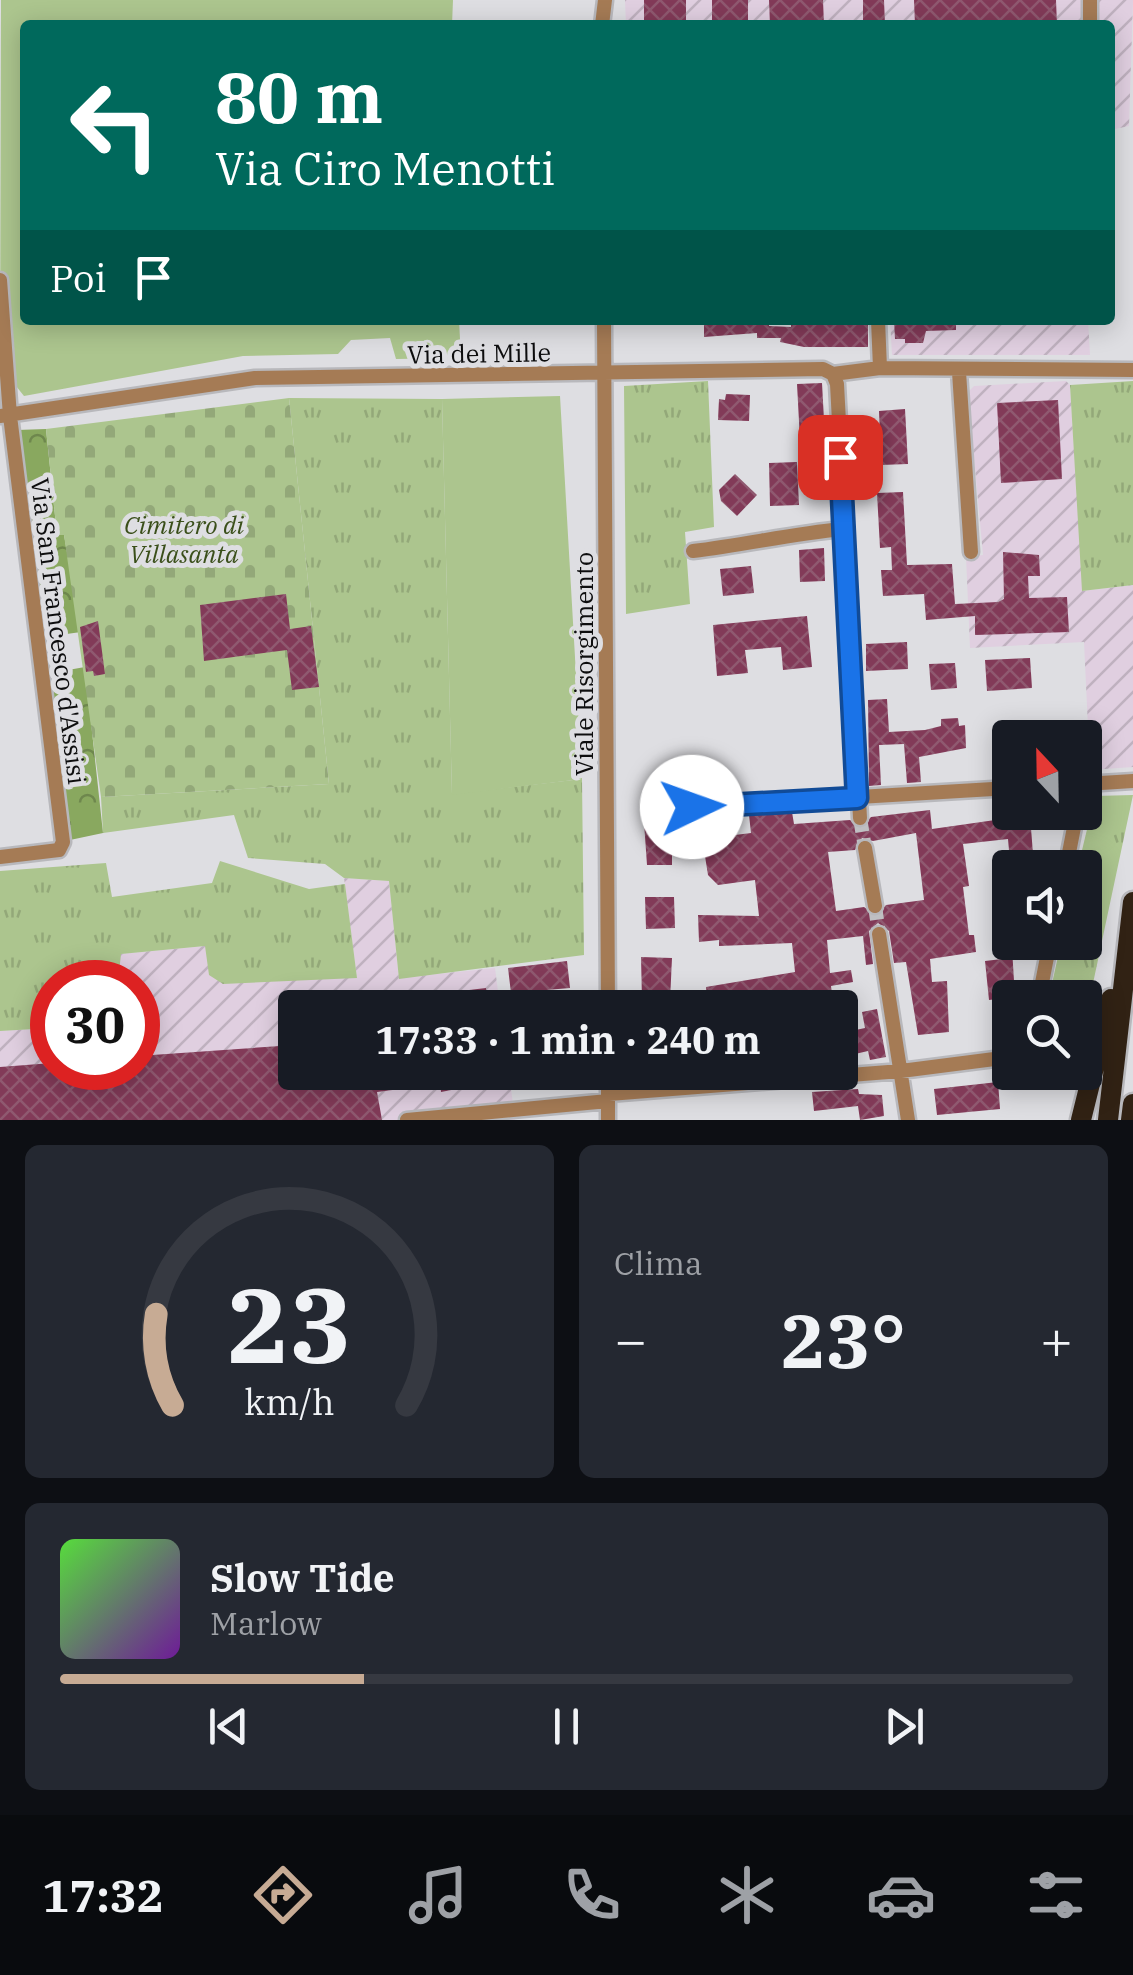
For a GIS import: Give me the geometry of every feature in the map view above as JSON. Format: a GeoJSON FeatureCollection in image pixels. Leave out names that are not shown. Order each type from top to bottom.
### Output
{"type":"FeatureCollection","features":[{"type":"Feature","properties":{"kind":"highway"},"geometry":{"type":"LineString","coordinates":[[1081,1120],[1132,911]]}},
{"type":"Feature","properties":{"kind":"highway"},"geometry":{"type":"LineString","coordinates":[[1108,1120],[1132,911]]}},
{"type":"Feature","properties":{"kind":"highway"},"geometry":{"type":"LineString","coordinates":[[1131,1120],[1133,1104]]}},
{"type":"Feature","properties":{"kind":"street","name":"Via San Francesco d'Assisi"},"geometry":{"type":"LineString","coordinates":[[0,280],[5,416],[63,842],[60,850],[0,857]]}},
{"type":"Feature","properties":{"kind":"street","name":"Viale Risorgimento"},"geometry":{"type":"LineString","coordinates":[[604,325],[608,990]]}},
{"type":"Feature","properties":{"kind":"street"},"geometry":{"type":"LineString","coordinates":[[878,325],[880,368]]}},
{"type":"Feature","properties":{"kind":"street","name":"Via dei Mille"},"geometry":{"type":"LineString","coordinates":[[5,416],[255,378],[823,369],[833,374],[880,368],[959,372],[1133,370]]}},
{"type":"Feature","properties":{"kind":"street"},"geometry":{"type":"LineString","coordinates":[[959,372],[971,552]]}},
{"type":"Feature","properties":{"kind":"street"},"geometry":{"type":"LineString","coordinates":[[833,374],[837,384],[860,818]]}},
{"type":"Feature","properties":{"kind":"street"},"geometry":{"type":"LineString","coordinates":[[693,552],[764,542],[780,535],[842,529]]}},
{"type":"Feature","properties":{"kind":"street"},"geometry":{"type":"LineString","coordinates":[[1102,783],[1133,781]]}},
{"type":"Feature","properties":{"kind":"street"},"geometry":{"type":"LineString","coordinates":[[692,807],[992,789]]}},
{"type":"Feature","properties":{"kind":"street"},"geometry":{"type":"LineString","coordinates":[[865,848],[874,906]]}},
{"type":"Feature","properties":{"kind":"street"},"geometry":{"type":"LineString","coordinates":[[879,934],[908,1120]]}},
{"type":"Feature","properties":{"kind":"street"},"geometry":{"type":"LineString","coordinates":[[407,1120],[992,1059]]}},
{"type":"Feature","properties":{"kind":"street"},"geometry":{"type":"LineString","coordinates":[[608,1090],[608,1120]]}},
{"type":"Feature","properties":{"kind":"shaded area"},"geometry":{"type":"Polygon","coordinates":[[[625,0],[1133,0],[1129,126],[1115,129],[1115,20],[626,20],[625,0]]]}},
{"type":"Feature","properties":{"kind":"shaded area"},"geometry":{"type":"Polygon","coordinates":[[[890,325],[1088,325],[1090,355],[892,355],[890,325]]]}},
{"type":"Feature","properties":{"kind":"shaded area"},"geometry":{"type":"Polygon","coordinates":[[[1066,381],[1070,385],[1083,591],[1133,585],[1133,767],[1102,769],[1102,720],[1088,720],[1084,642],[970,648],[966,557],[983,555],[968,392],[974,386],[1066,381]]]}},
{"type":"Feature","properties":{"kind":"shaded area"},"geometry":{"type":"Polygon","coordinates":[[[344,878],[389,881],[399,978],[495,968],[498,990],[278,990],[278,1090],[511,1090],[515,1120],[0,1120],[0,1031],[30,1029],[30,1090],[160,1090],[160,960],[120,960],[120,954],[205,946],[357,978],[344,878]]]}},
{"type":"Feature","properties":{"kind":"green space"},"geometry":{"type":"Polygon","coordinates":[[[1,0],[453,0],[452,20],[20,20],[20,325],[459,325],[461,358],[396,359],[390,338],[351,340],[338,354],[243,356],[24,396],[16,386],[0,389],[1,0]]]}},
{"type":"Feature","properties":{"kind":"green space"},"geometry":{"type":"Polygon","coordinates":[[[708,381],[714,527],[685,532],[690,604],[626,614],[624,386],[708,381]]]}},
{"type":"Feature","properties":{"kind":"green space"},"geometry":{"type":"Polygon","coordinates":[[[1133,381],[1133,585],[1082,591],[1070,385],[1133,381]]]}},
{"type":"Feature","properties":{"kind":"green space"},"geometry":{"type":"Polygon","coordinates":[[[560,396],[582,779],[452,795],[442,399],[560,396]]]}},
{"type":"Feature","properties":{"kind":"green space"},"geometry":{"type":"Polygon","coordinates":[[[289,398],[442,399],[452,794],[582,779],[584,955],[399,979],[389,881],[344,878],[325,864],[248,858],[234,815],[103,833],[101,797],[329,784],[289,398]]]}},
{"type":"Feature","properties":{"kind":"green space","name":"Cimitero di Villasanta"},"geometry":{"type":"Polygon","coordinates":[[[289,398],[329,784],[101,797],[64,535],[57,535],[46,429],[289,398]]]}},
{"type":"Feature","properties":{"kind":"green space"},"geometry":{"type":"Polygon","coordinates":[[[46,429],[57,535],[64,535],[81,632],[45,637],[17,430],[46,429]]]}},
{"type":"Feature","properties":{"kind":"green space"},"geometry":{"type":"Polygon","coordinates":[[[85,667],[103,833],[70,840],[51,673],[85,667]]]}},
{"type":"Feature","properties":{"kind":"green space"},"geometry":{"type":"Polygon","coordinates":[[[1133,795],[1102,941],[1102,850],[1082,850],[1087,830],[1102,830],[1102,796],[1133,795]]]}},
{"type":"Feature","properties":{"kind":"green space"},"geometry":{"type":"Polygon","coordinates":[[[220,861],[309,889],[345,884],[357,978],[223,984],[209,975],[205,946],[121,954],[120,960],[30,960],[30,1029],[0,1031],[0,871],[106,863],[112,897],[212,883],[220,861]]]}},
{"type":"Feature","properties":{"kind":"green space"},"geometry":{"type":"Polygon","coordinates":[[[1057,960],[1098,960],[1094,980],[1053,980],[1057,960]]]}},
{"type":"Feature","properties":{"kind":"building"},"geometry":{"type":"Polygon","coordinates":[[[644,0],[686,0],[686,20],[644,20],[644,0]]]}},
{"type":"Feature","properties":{"kind":"building"},"geometry":{"type":"Polygon","coordinates":[[[712,0],[748,0],[748,20],[712,20],[712,0]]]}},
{"type":"Feature","properties":{"kind":"building"},"geometry":{"type":"Polygon","coordinates":[[[769,0],[823,0],[824,20],[770,20],[769,0]]]}},
{"type":"Feature","properties":{"kind":"building"},"geometry":{"type":"Polygon","coordinates":[[[863,0],[884,0],[885,20],[863,20],[863,0]]]}},
{"type":"Feature","properties":{"kind":"building"},"geometry":{"type":"Polygon","coordinates":[[[914,0],[1056,0],[1057,20],[915,20],[914,0]]]}},
{"type":"Feature","properties":{"kind":"building"},"geometry":{"type":"Polygon","coordinates":[[[704,325],[868,325],[868,347],[804,347],[780,342],[781,338],[757,338],[757,333],[704,337],[704,325]]]}},
{"type":"Feature","properties":{"kind":"building"},"geometry":{"type":"Polygon","coordinates":[[[894,325],[956,325],[956,330],[926,331],[923,343],[895,339],[894,325]]]}},
{"type":"Feature","properties":{"kind":"building"},"geometry":{"type":"Polygon","coordinates":[[[822,383],[826,457],[801,459],[797,384],[822,383]]]}},
{"type":"Feature","properties":{"kind":"building"},"geometry":{"type":"Polygon","coordinates":[[[726,394],[750,395],[749,421],[718,420],[719,399],[725,400],[726,394]]]}},
{"type":"Feature","properties":{"kind":"building"},"geometry":{"type":"Polygon","coordinates":[[[1058,400],[1062,479],[1001,483],[997,403],[1058,400]]]}},
{"type":"Feature","properties":{"kind":"building"},"geometry":{"type":"Polygon","coordinates":[[[905,409],[908,464],[881,465],[879,411],[905,409]]]}},
{"type":"Feature","properties":{"kind":"building"},"geometry":{"type":"Polygon","coordinates":[[[797,462],[799,505],[770,506],[769,463],[797,462]]]}},
{"type":"Feature","properties":{"kind":"building"},"geometry":{"type":"Polygon","coordinates":[[[735,474],[757,495],[737,516],[721,501],[719,490],[735,474]]]}},
{"type":"Feature","properties":{"kind":"building"},"geometry":{"type":"Polygon","coordinates":[[[903,492],[907,565],[952,564],[955,604],[998,602],[1004,599],[1003,552],[1039,555],[1040,576],[1028,576],[1029,598],[1067,597],[1069,632],[975,635],[975,616],[926,620],[924,594],[883,596],[881,570],[892,570],[891,547],[880,548],[877,493],[903,492]]]}},
{"type":"Feature","properties":{"kind":"building"},"geometry":{"type":"Polygon","coordinates":[[[824,548],[825,581],[800,582],[799,550],[824,548]]]}},
{"type":"Feature","properties":{"kind":"building"},"geometry":{"type":"Polygon","coordinates":[[[751,566],[754,593],[723,596],[720,569],[751,566]]]}},
{"type":"Feature","properties":{"kind":"building"},"geometry":{"type":"Polygon","coordinates":[[[286,594],[290,629],[311,626],[319,687],[292,690],[287,650],[204,661],[200,605],[286,594]]]}},
{"type":"Feature","properties":{"kind":"building"},"geometry":{"type":"Polygon","coordinates":[[[807,616],[812,667],[783,670],[781,647],[745,650],[748,673],[717,676],[713,625],[807,616]]]}},
{"type":"Feature","properties":{"kind":"building"},"geometry":{"type":"Polygon","coordinates":[[[98,621],[105,674],[94,676],[93,671],[86,672],[80,627],[98,621]]]}},
{"type":"Feature","properties":{"kind":"building"},"geometry":{"type":"Polygon","coordinates":[[[907,642],[908,669],[866,671],[866,644],[907,642]]]}},
{"type":"Feature","properties":{"kind":"building"},"geometry":{"type":"Polygon","coordinates":[[[1030,658],[1032,688],[987,691],[985,660],[1030,658]]]}},
{"type":"Feature","properties":{"kind":"building"},"geometry":{"type":"Polygon","coordinates":[[[955,663],[957,688],[931,690],[929,664],[955,663]]]}},
{"type":"Feature","properties":{"kind":"building"},"geometry":{"type":"Polygon","coordinates":[[[887,699],[889,732],[925,730],[941,726],[941,719],[958,718],[959,726],[965,725],[966,748],[919,757],[921,782],[907,783],[904,744],[879,745],[881,785],[869,786],[868,700],[887,699]]]}},
{"type":"Feature","properties":{"kind":"building"},"geometry":{"type":"Polygon","coordinates":[[[930,810],[932,829],[992,820],[992,830],[1031,830],[1033,850],[1009,850],[1008,839],[963,844],[969,886],[963,887],[969,935],[974,935],[976,952],[930,959],[932,982],[947,981],[949,1032],[918,1035],[906,962],[894,963],[889,931],[878,923],[869,931],[873,964],[866,965],[863,936],[827,940],[830,973],[851,970],[853,982],[831,986],[832,990],[706,990],[795,972],[792,943],[719,946],[719,940],[699,942],[698,915],[759,916],[755,880],[718,885],[708,875],[704,850],[711,838],[751,833],[749,815],[792,812],[794,824],[850,820],[860,829],[871,817],[930,810]],[[916,833],[873,841],[862,838],[855,850],[828,852],[836,911],[864,907],[876,916],[886,905],[924,900],[916,833]]]}},
{"type":"Feature","properties":{"kind":"building"},"geometry":{"type":"Polygon","coordinates":[[[644,822],[672,822],[672,865],[647,865],[644,822]]]}},
{"type":"Feature","properties":{"kind":"building"},"geometry":{"type":"Polygon","coordinates":[[[645,897],[674,897],[675,928],[646,929],[645,897]]]}},
{"type":"Feature","properties":{"kind":"building"},"geometry":{"type":"Polygon","coordinates":[[[641,957],[672,958],[671,990],[642,990],[641,957]]]}},
{"type":"Feature","properties":{"kind":"building"},"geometry":{"type":"Polygon","coordinates":[[[1013,960],[1014,980],[992,980],[992,1000],[989,1000],[985,961],[1013,960]]]}},
{"type":"Feature","properties":{"kind":"building"},"geometry":{"type":"Polygon","coordinates":[[[567,961],[570,988],[511,990],[508,968],[567,961]]]}},
{"type":"Feature","properties":{"kind":"building"},"geometry":{"type":"Polygon","coordinates":[[[877,1009],[886,1057],[870,1060],[868,1051],[858,1053],[858,1030],[865,1028],[862,1012],[877,1009]]]}},
{"type":"Feature","properties":{"kind":"building"},"geometry":{"type":"Polygon","coordinates":[[[278,1046],[278,1090],[392,1090],[377,1092],[382,1120],[0,1120],[0,1067],[30,1065],[30,1090],[160,1090],[160,1054],[278,1046]]]}},
{"type":"Feature","properties":{"kind":"building"},"geometry":{"type":"Polygon","coordinates":[[[992,1083],[992,1090],[999,1090],[1000,1109],[937,1115],[934,1089],[992,1083]]]}},
{"type":"Feature","properties":{"kind":"building"},"geometry":{"type":"Polygon","coordinates":[[[858,1089],[859,1094],[882,1095],[884,1116],[860,1120],[858,1106],[814,1111],[812,1092],[858,1089]]]}},
{"type":"Feature","properties":{"kind":"tunnel"},"geometry":{"type":"LineString","coordinates":[[860,818],[865,848]]}},
{"type":"Feature","properties":{"kind":"tunnel"},"geometry":{"type":"LineString","coordinates":[[875,906],[879,934]]}},
{"type":"Feature","properties":{"kind":"route"},"geometry":{"type":"LineString","coordinates":[[692,807],[857,798],[840,457]]}}]}
